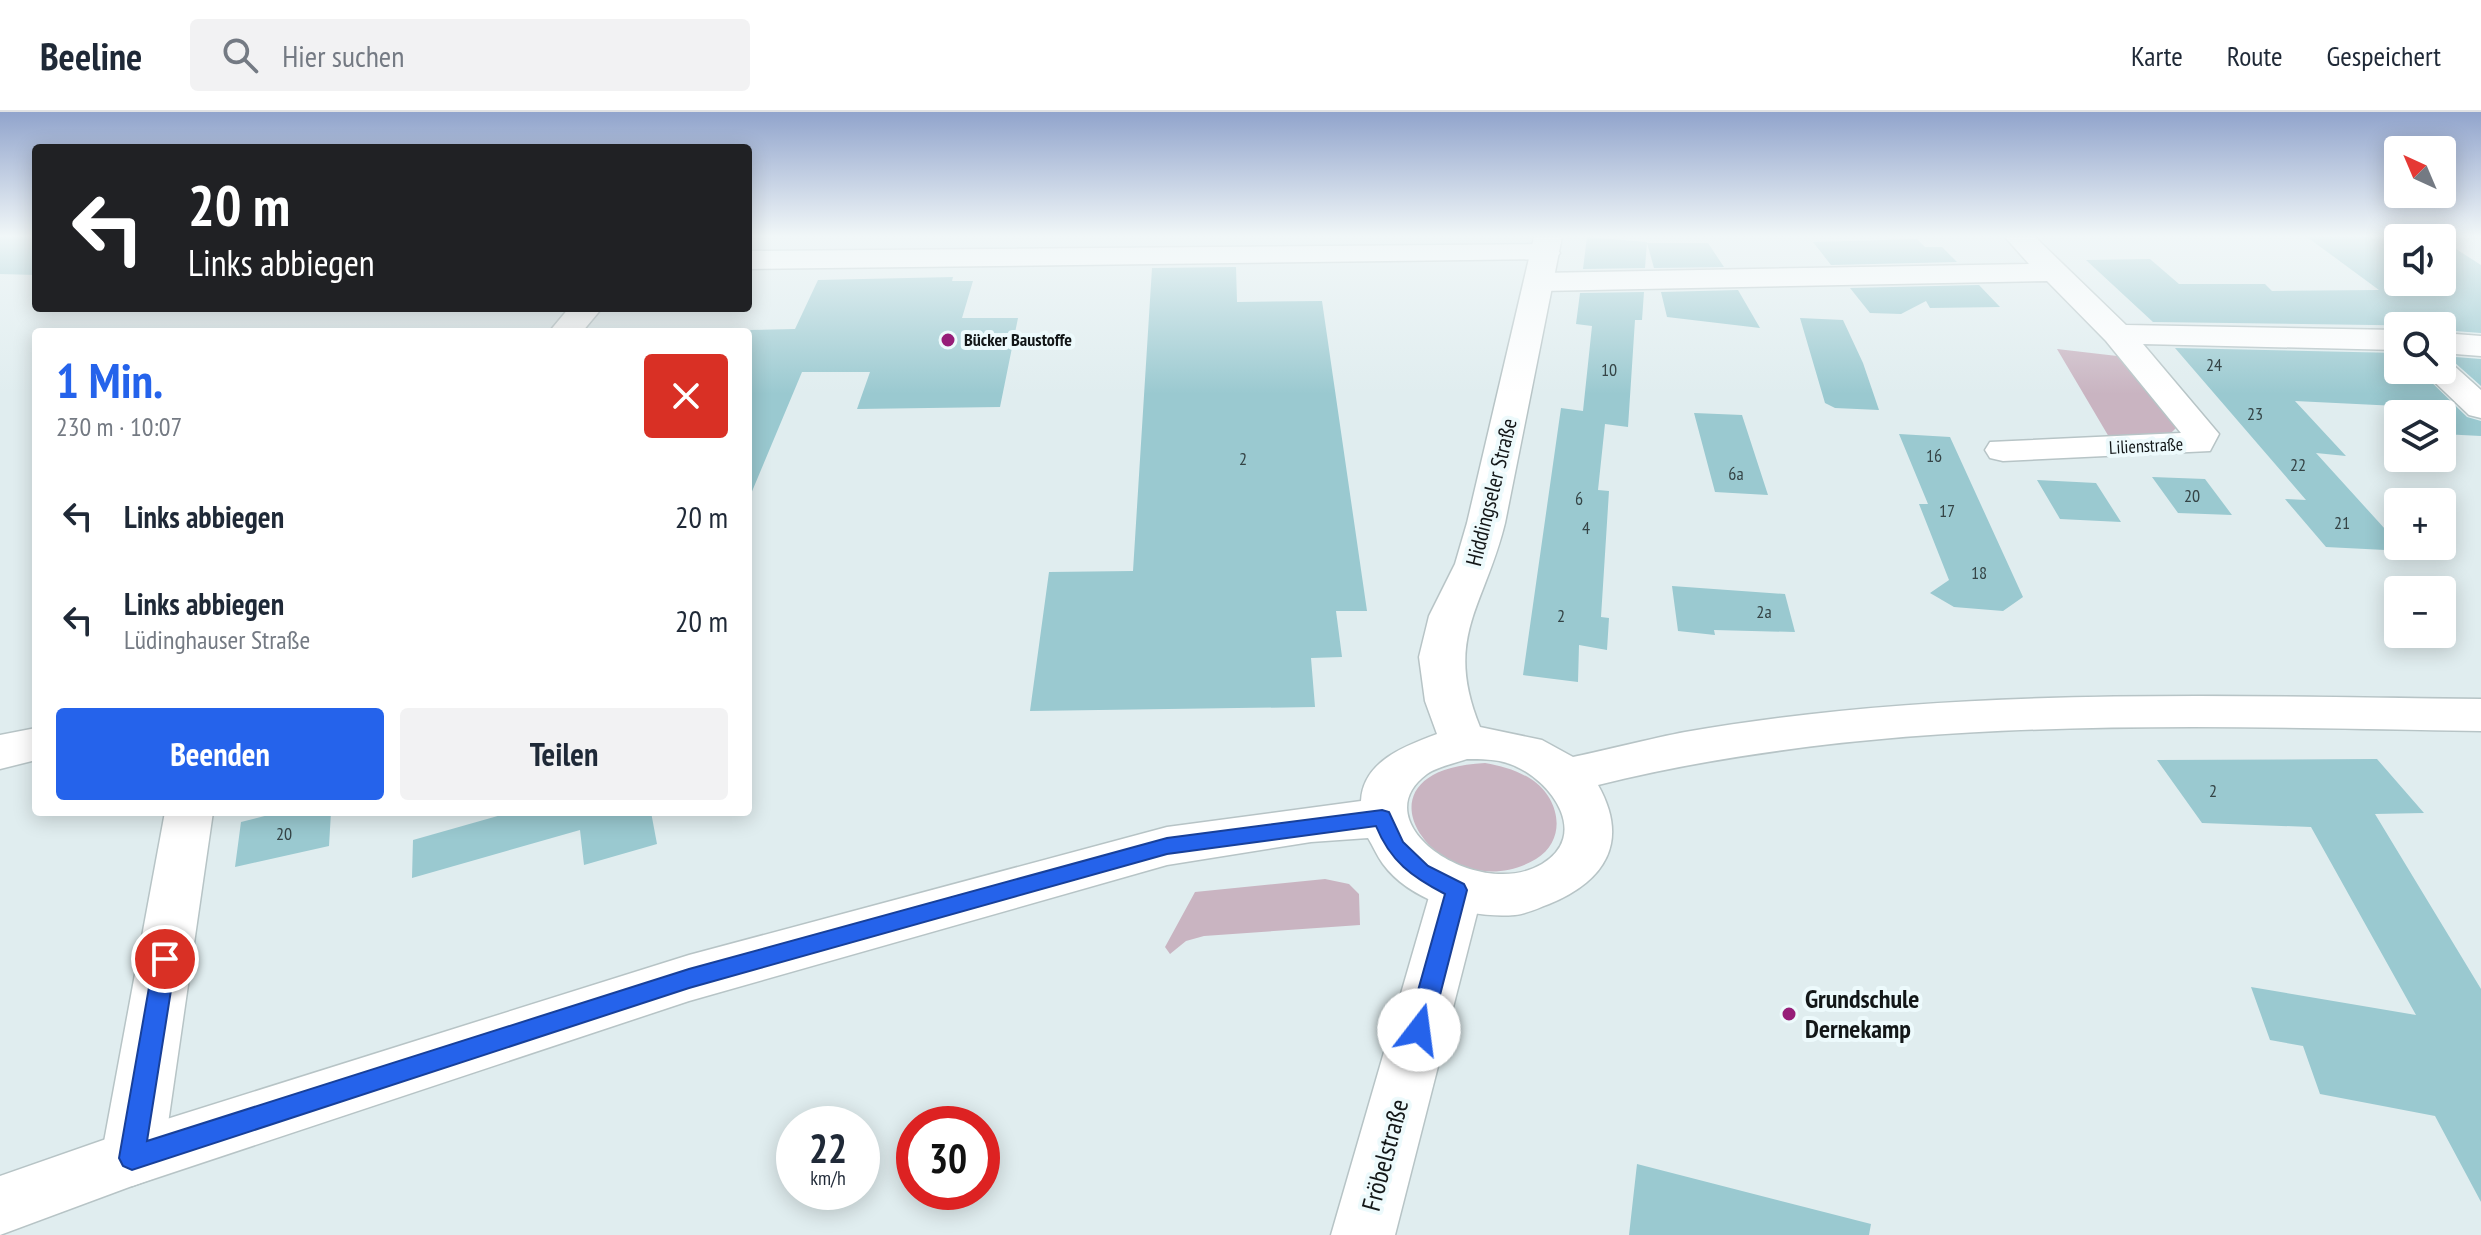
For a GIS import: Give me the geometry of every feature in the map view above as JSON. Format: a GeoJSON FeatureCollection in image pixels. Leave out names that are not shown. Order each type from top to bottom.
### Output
{"type":"FeatureCollection","features":[{"type":"Feature","properties":{"kind":"street","name":"Hiddingseler Straße"},"geometry":{"type":"LineString","coordinates":[[1463,742],[1447,701],[1441,657],[1450,616],[1475,564],[1486,523],[1537,289]]}},
{"type":"Feature","properties":{"kind":"street","name":"Lilienstraße"},"geometry":{"type":"LineString","coordinates":[[2003,450],[2197,443],[2201,434],[2117,334],[2072,289]]}},
{"type":"Feature","properties":{"kind":"street"},"geometry":{"type":"LineString","coordinates":[[568,328],[582,312]]}},
{"type":"Feature","properties":{"kind":"street"},"geometry":{"type":"LineString","coordinates":[[2117,334],[2384,340]]}},
{"type":"Feature","properties":{"kind":"street"},"geometry":{"type":"LineString","coordinates":[[2456,344],[2481,346]]}},
{"type":"Feature","properties":{"kind":"street"},"geometry":{"type":"LineString","coordinates":[[2454,384],[2481,408]]}},
{"type":"Feature","properties":{"kind":"street"},"geometry":{"type":"LineString","coordinates":[[1566,776],[1699,746],[1851,727],[2003,716],[2257,711],[2481,715]]}},
{"type":"Feature","properties":{"kind":"street"},"geometry":{"type":"LineString","coordinates":[[1463,742],[1500,744],[1536,756],[1566,776],[1586,806],[1591,837],[1576,867],[1545,888],[1503,896],[1457,890],[1420,872],[1394,847],[1382,818],[1385,790],[1401,766],[1429,749],[1463,742]]}},
{"type":"Feature","properties":{"kind":"street"},"geometry":{"type":"LineString","coordinates":[[0,752],[32,745]]}},
{"type":"Feature","properties":{"kind":"street"},"geometry":{"type":"LineString","coordinates":[[132,1158],[188,816]]}},
{"type":"Feature","properties":{"kind":"street"},"geometry":{"type":"LineString","coordinates":[[0,1206],[132,1158],[689,978],[1152,850],[1311,824],[1382,818]]}},
{"type":"Feature","properties":{"kind":"street","name":"Fröbelstraße"},"geometry":{"type":"LineString","coordinates":[[1363,1235],[1457,890]]}},
{"type":"Feature","properties":{"kind":"shaded area"},"geometry":{"type":"Polygon","coordinates":[[[2057,349],[2117,356],[2176,428],[2168,436],[2109,437],[2057,349]]]}},
{"type":"Feature","properties":{"kind":"shaded area"},"geometry":{"type":"Polygon","coordinates":[[[1485,763],[1531,779],[1549,797],[1556,819],[1553,841],[1546,851],[1536,859],[1502,871],[1469,868],[1441,855],[1420,834],[1412,811],[1417,789],[1441,771],[1485,763]]]}},
{"type":"Feature","properties":{"kind":"shaded area"},"geometry":{"type":"Polygon","coordinates":[[[1325,879],[1349,884],[1359,894],[1360,925],[1204,936],[1186,941],[1170,954],[1165,947],[1195,892],[1325,879]]]}},
{"type":"Feature","properties":{"kind":"building"},"geometry":{"type":"Polygon","coordinates":[[[814,289],[971,289],[962,318],[1018,318],[1000,407],[857,409],[870,372],[802,372],[752,491],[752,330],[795,329],[814,289]]]}},
{"type":"Feature","properties":{"kind":"building"},"geometry":{"type":"Polygon","coordinates":[[[1151,289],[1237,289],[1237,302],[1322,301],[1367,611],[1336,611],[1342,657],[1311,658],[1315,707],[1030,711],[1049,572],[1133,571],[1151,289]]]}},
{"type":"Feature","properties":{"kind":"building"},"geometry":{"type":"Polygon","coordinates":[[[1851,289],[1983,289],[2000,307],[1930,308],[1926,301],[1901,314],[1870,313],[1851,289]]]}},
{"type":"Feature","properties":{"kind":"building"},"geometry":{"type":"Polygon","coordinates":[[[2118,289],[2384,289],[2384,296],[2456,296],[2456,289],[2481,289],[2481,333],[2456,331],[2456,312],[2384,312],[2384,325],[2153,322],[2118,289]]]}},
{"type":"Feature","properties":{"kind":"building"},"geometry":{"type":"Polygon","coordinates":[[[1738,290],[1760,328],[1667,317],[1661,292],[1738,290]]]}},
{"type":"Feature","properties":{"kind":"building"},"geometry":{"type":"Polygon","coordinates":[[[1644,292],[1642,320],[1635,320],[1628,427],[1605,424],[1598,490],[1609,491],[1601,617],[1609,618],[1607,650],[1579,645],[1578,682],[1523,675],[1561,408],[1583,411],[1592,326],[1576,324],[1580,293],[1644,292]]]}},
{"type":"Feature","properties":{"kind":"building"},"geometry":{"type":"Polygon","coordinates":[[[1800,318],[1843,320],[1863,363],[1879,410],[1835,408],[1825,403],[1800,318]]]}},
{"type":"Feature","properties":{"kind":"building"},"geometry":{"type":"Polygon","coordinates":[[[2175,348],[2384,353],[2384,384],[2433,384],[2450,400],[2384,400],[2384,405],[2295,401],[2346,456],[2316,453],[2384,528],[2384,550],[2326,547],[2285,499],[2306,500],[2175,348]]]}},
{"type":"Feature","properties":{"kind":"building"},"geometry":{"type":"Polygon","coordinates":[[[2456,357],[2481,359],[2481,386],[2456,364],[2456,357]]]}},
{"type":"Feature","properties":{"kind":"building"},"geometry":{"type":"Polygon","coordinates":[[[2456,406],[2467,417],[2481,421],[2481,436],[2456,435],[2456,406]]]}},
{"type":"Feature","properties":{"kind":"building"},"geometry":{"type":"Polygon","coordinates":[[[1694,413],[1742,415],[1768,495],[1715,492],[1694,413]]]}},
{"type":"Feature","properties":{"kind":"building"},"geometry":{"type":"Polygon","coordinates":[[[1899,434],[1950,437],[2023,597],[2003,611],[1954,607],[1930,593],[1949,580],[1919,504],[1928,504],[1899,434]]]}},
{"type":"Feature","properties":{"kind":"building"},"geometry":{"type":"Polygon","coordinates":[[[2152,477],[2205,479],[2232,515],[2178,513],[2152,477]]]}},
{"type":"Feature","properties":{"kind":"building"},"geometry":{"type":"Polygon","coordinates":[[[2037,480],[2096,483],[2121,522],[2060,519],[2037,480]]]}},
{"type":"Feature","properties":{"kind":"building"},"geometry":{"type":"Polygon","coordinates":[[[1672,586],[1785,594],[1795,632],[1714,630],[1715,635],[1678,631],[1672,586]]]}},
{"type":"Feature","properties":{"kind":"building"},"geometry":{"type":"Polygon","coordinates":[[[2377,759],[2424,813],[2375,814],[2481,989],[2481,1202],[2435,1116],[2320,1094],[2303,1046],[2270,1040],[2251,987],[2416,1015],[2311,827],[2202,823],[2157,760],[2377,759]]]}},
{"type":"Feature","properties":{"kind":"building"},"geometry":{"type":"Polygon","coordinates":[[[264,816],[331,816],[329,846],[235,867],[241,822],[264,816]]]}},
{"type":"Feature","properties":{"kind":"building"},"geometry":{"type":"Polygon","coordinates":[[[498,816],[652,816],[657,844],[584,865],[580,830],[412,878],[413,840],[498,816]]]}},
{"type":"Feature","properties":{"kind":"building"},"geometry":{"type":"Polygon","coordinates":[[[1637,1164],[1871,1224],[1869,1235],[1629,1235],[1637,1164]]]}},
{"type":"Feature","properties":{"kind":"place","name":"Bücker Baustoffe"},"geometry":{"type":"Point","coordinates":[948,340]}},
{"type":"Feature","properties":{"kind":"place","name":"Grundschule Dernekamp"},"geometry":{"type":"Point","coordinates":[1789,1014]}},
{"type":"Feature","properties":{"kind":"route"},"geometry":{"type":"LineString","coordinates":[[165,959],[132,1158],[689,978],[1167,846],[1311,824],[1382,818],[1394,847],[1420,872],[1457,890],[1419,1030]]}}]}
